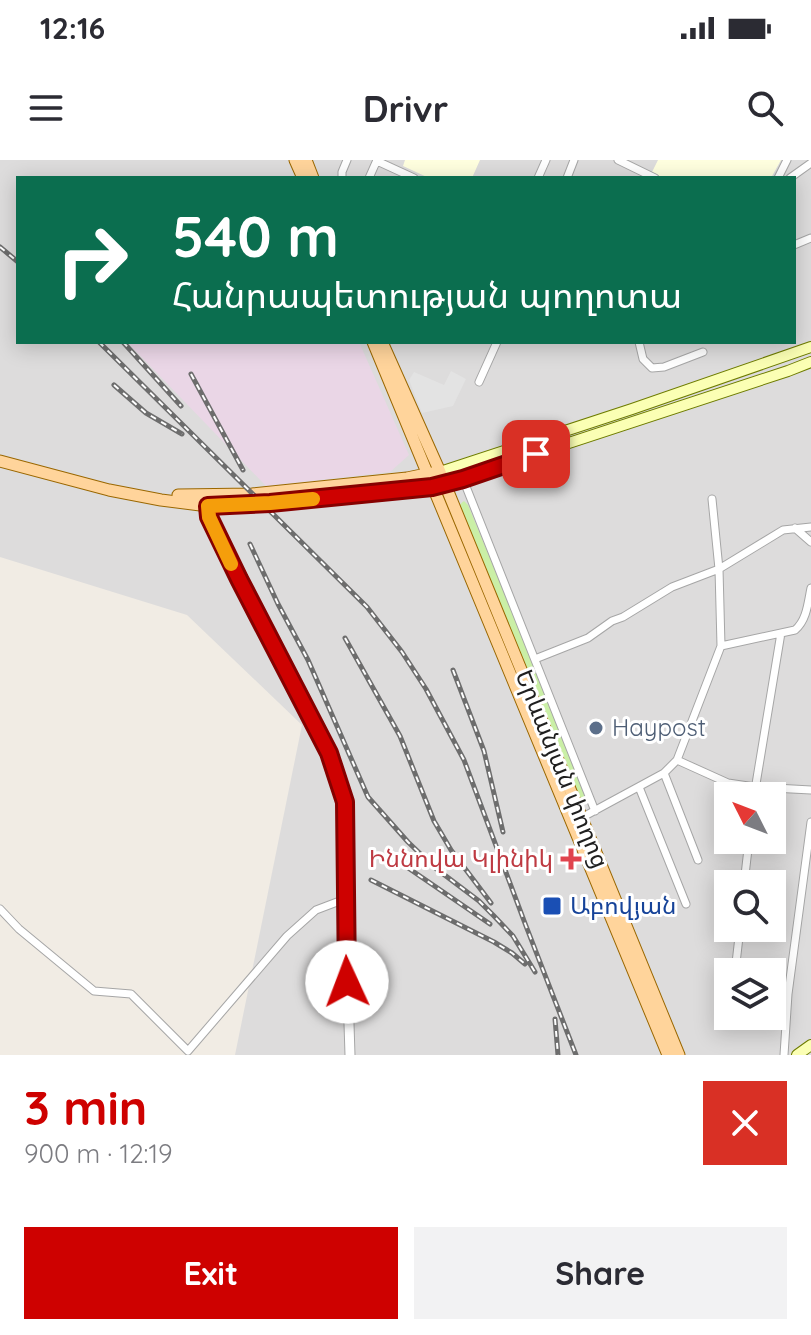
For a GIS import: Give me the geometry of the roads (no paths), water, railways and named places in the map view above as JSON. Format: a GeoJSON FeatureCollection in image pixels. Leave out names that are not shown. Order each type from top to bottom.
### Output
{"type":"FeatureCollection","features":[{"type":"Feature","properties":{"kind":"main road"},"geometry":{"type":"LineString","coordinates":[[374,344],[436,479]]}},
{"type":"Feature","properties":{"kind":"main road"},"geometry":{"type":"LineString","coordinates":[[383,344],[436,479]]}},
{"type":"Feature","properties":{"kind":"main road"},"geometry":{"type":"LineString","coordinates":[[436,479],[811,347]]}},
{"type":"Feature","properties":{"kind":"main road"},"geometry":{"type":"LineString","coordinates":[[0,461],[109,490],[161,500],[270,503],[436,479],[463,479],[811,362]]}},
{"type":"Feature","properties":{"kind":"main road"},"geometry":{"type":"LineString","coordinates":[[0,455],[121,486],[212,502]]}},
{"type":"Feature","properties":{"kind":"main road","name":"Երևանյան փողոց"},"geometry":{"type":"LineString","coordinates":[[436,479],[679,1055]]}},
{"type":"Feature","properties":{"kind":"main road","name":"Երևանյան փողոց"},"geometry":{"type":"LineString","coordinates":[[578,820],[668,1055]]}},
{"type":"Feature","properties":{"kind":"main road"},"geometry":{"type":"LineString","coordinates":[[797,1055],[811,1045]]}},
{"type":"Feature","properties":{"kind":"street"},"geometry":{"type":"LineString","coordinates":[[618,160],[651,176]]}},
{"type":"Feature","properties":{"kind":"street"},"geometry":{"type":"LineString","coordinates":[[377,161],[410,176]]}},
{"type":"Feature","properties":{"kind":"street"},"geometry":{"type":"LineString","coordinates":[[793,176],[811,163]]}},
{"type":"Feature","properties":{"kind":"street"},"geometry":{"type":"LineString","coordinates":[[479,382],[495,344]]}},
{"type":"Feature","properties":{"kind":"street"},"geometry":{"type":"LineString","coordinates":[[639,344],[643,359],[652,368],[664,367],[703,352]]}},
{"type":"Feature","properties":{"kind":"street"},"geometry":{"type":"LineString","coordinates":[[463,479],[595,811]]}},
{"type":"Feature","properties":{"kind":"street"},"geometry":{"type":"LineString","coordinates":[[578,820],[664,773],[677,760],[721,646],[719,569],[712,499]]}},
{"type":"Feature","properties":{"kind":"street"},"geometry":{"type":"LineString","coordinates":[[212,502],[209,517],[329,753],[345,802],[350,1055]]}},
{"type":"Feature","properties":{"kind":"street"},"geometry":{"type":"LineString","coordinates":[[535,659],[588,638],[672,587],[719,569],[783,530],[811,527]]}},
{"type":"Feature","properties":{"kind":"street"},"geometry":{"type":"LineString","coordinates":[[795,528],[811,542]]}},
{"type":"Feature","properties":{"kind":"street"},"geometry":{"type":"LineString","coordinates":[[721,646],[795,630],[804,618],[810,593]]}},
{"type":"Feature","properties":{"kind":"street"},"geometry":{"type":"LineString","coordinates":[[756,782],[781,633]]}},
{"type":"Feature","properties":{"kind":"street"},"geometry":{"type":"LineString","coordinates":[[677,760],[726,782]]}},
{"type":"Feature","properties":{"kind":"street"},"geometry":{"type":"LineString","coordinates":[[664,773],[698,860]]}},
{"type":"Feature","properties":{"kind":"street"},"geometry":{"type":"LineString","coordinates":[[639,787],[686,904]]}},
{"type":"Feature","properties":{"kind":"street"},"geometry":{"type":"LineString","coordinates":[[786,791],[811,790]]}},
{"type":"Feature","properties":{"kind":"street"},"geometry":{"type":"LineString","coordinates":[[784,1055],[788,994],[811,822]]}},
{"type":"Feature","properties":{"kind":"street"},"geometry":{"type":"LineString","coordinates":[[0,909],[19,929],[94,991],[131,994],[188,1051],[287,936],[316,910],[345,899]]}},
{"type":"Feature","properties":{"kind":"railway"},"geometry":{"type":"LineString","coordinates":[[0,247],[16,260]]}},
{"type":"Feature","properties":{"kind":"railway"},"geometry":{"type":"LineString","coordinates":[[101,344],[367,607],[402,652],[464,760],[576,1055]]}},
{"type":"Feature","properties":{"kind":"railway"},"geometry":{"type":"LineString","coordinates":[[125,344],[181,406]]}},
{"type":"Feature","properties":{"kind":"railway"},"geometry":{"type":"LineString","coordinates":[[191,374],[243,470]]}},
{"type":"Feature","properties":{"kind":"railway"},"geometry":{"type":"LineString","coordinates":[[114,385],[146,413],[182,434]]}},
{"type":"Feature","properties":{"kind":"railway"},"geometry":{"type":"LineString","coordinates":[[250,544],[308,660],[368,797],[434,867],[493,915],[513,936],[535,972]]}},
{"type":"Feature","properties":{"kind":"railway"},"geometry":{"type":"LineString","coordinates":[[345,638],[400,736],[434,821],[451,850],[491,903]]}},
{"type":"Feature","properties":{"kind":"railway"},"geometry":{"type":"LineString","coordinates":[[453,670],[484,751],[503,832]]}},
{"type":"Feature","properties":{"kind":"railway"},"geometry":{"type":"LineString","coordinates":[[398,861],[490,924]]}},
{"type":"Feature","properties":{"kind":"railway"},"geometry":{"type":"LineString","coordinates":[[371,880],[494,942],[525,964]]}},
{"type":"Feature","properties":{"kind":"railway"},"geometry":{"type":"LineString","coordinates":[[555,1019],[558,1055]]}},
{"type":"Feature","properties":{"kind":"place","name":"Haypost"},"geometry":{"type":"Point","coordinates":[596,728]}},
{"type":"Feature","properties":{"kind":"place","name":"Իննովա Կլինիկ"},"geometry":{"type":"Point","coordinates":[571,859]}},
{"type":"Feature","properties":{"kind":"place","name":"Աբովյան"},"geometry":{"type":"Point","coordinates":[552,906]}}]}
